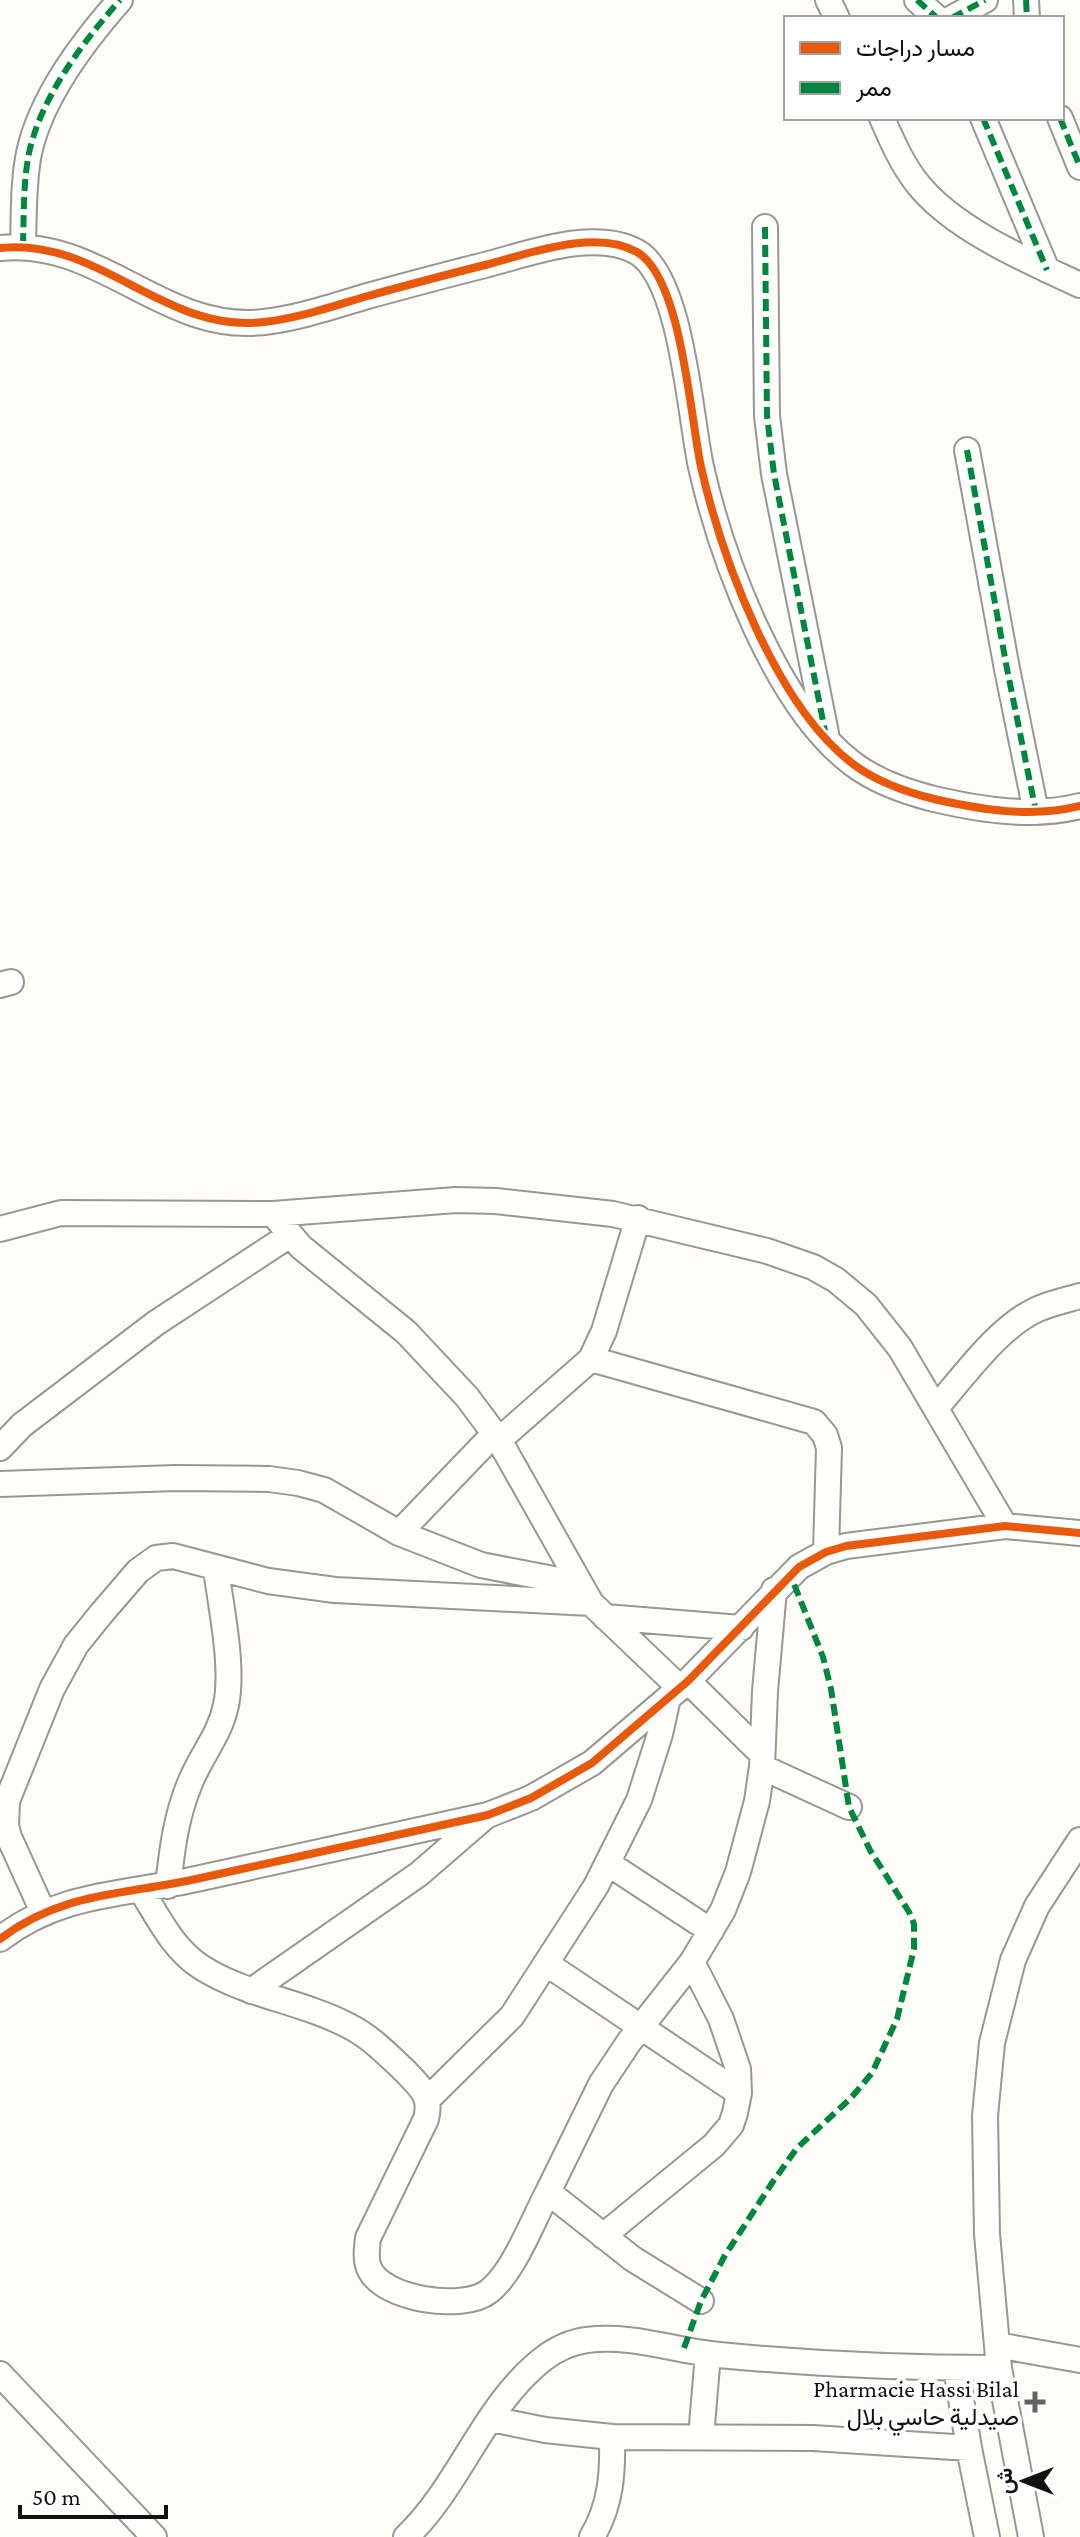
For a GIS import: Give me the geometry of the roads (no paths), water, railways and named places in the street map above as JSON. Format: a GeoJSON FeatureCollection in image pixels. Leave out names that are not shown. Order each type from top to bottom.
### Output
{"type":"FeatureCollection","features":[{"type":"Feature","properties":{"kind":"street"},"geometry":{"type":"LineString","coordinates":[[120,0],[83,46],[38,124],[29,152],[12,246],[85,260],[161,302],[194,315],[239,324],[299,316],[557,246],[587,242],[638,252],[659,280],[672,306],[701,467],[730,564],[776,666],[799,704],[827,739],[853,764],[896,788],[958,804],[1036,812],[1079,807]]}},
{"type":"Feature","properties":{"kind":"street"},"geometry":{"type":"LineString","coordinates":[[917,0],[935,16]]}},
{"type":"Feature","properties":{"kind":"street"},"geometry":{"type":"LineString","coordinates":[[956,16],[985,0]]}},
{"type":"Feature","properties":{"kind":"street"},"geometry":{"type":"LineString","coordinates":[[883,120],[905,165],[918,185],[935,202],[977,232],[1080,285]]}},
{"type":"Feature","properties":{"kind":"street"},"geometry":{"type":"LineString","coordinates":[[984,120],[1047,270]]}},
{"type":"Feature","properties":{"kind":"street"},"geometry":{"type":"LineString","coordinates":[[1061,120],[1080,167]]}},
{"type":"Feature","properties":{"kind":"street"},"geometry":{"type":"LineString","coordinates":[[765,227],[767,416],[774,474],[827,739]]}},
{"type":"Feature","properties":{"kind":"street"},"geometry":{"type":"LineString","coordinates":[[967,450],[1036,812]]}},
{"type":"Feature","properties":{"kind":"street"},"geometry":{"type":"LineString","coordinates":[[0,1229],[47,1215],[70,1212],[273,1214],[456,1200],[554,1207],[638,1218],[792,1259],[836,1280],[866,1305],[882,1325],[936,1408],[1005,1526]]}},
{"type":"Feature","properties":{"kind":"street"},"geometry":{"type":"LineString","coordinates":[[273,1214],[301,1247],[406,1332],[467,1397],[497,1437],[592,1601],[679,1689],[762,1761],[849,1807]]}},
{"type":"Feature","properties":{"kind":"street"},"geometry":{"type":"LineString","coordinates":[[399,1533],[497,1437],[591,1359],[604,1331],[638,1218]]}},
{"type":"Feature","properties":{"kind":"street"},"geometry":{"type":"LineString","coordinates":[[0,1448],[22,1425],[156,1323],[290,1235]]}},
{"type":"Feature","properties":{"kind":"street"},"geometry":{"type":"LineString","coordinates":[[936,1408],[977,1360],[1022,1318],[1037,1309],[1080,1296]]}},
{"type":"Feature","properties":{"kind":"street"},"geometry":{"type":"LineString","coordinates":[[591,1359],[814,1422],[825,1435],[829,1448],[826,1552]]}},
{"type":"Feature","properties":{"kind":"street"},"geometry":{"type":"LineString","coordinates":[[0,1484],[176,1478],[284,1481],[324,1490],[399,1533],[481,1565],[592,1601],[741,1628]]}},
{"type":"Feature","properties":{"kind":"street"},"geometry":{"type":"LineString","coordinates":[[0,1939],[43,1912],[79,1900],[168,1886],[488,1815],[531,1798],[592,1763],[679,1689],[799,1567],[826,1552],[846,1546],[1005,1526],[1080,1533]]}},
{"type":"Feature","properties":{"kind":"street"},"geometry":{"type":"LineString","coordinates":[[43,1912],[9,1837],[5,1815],[11,1788],[52,1689],[76,1645],[144,1566],[156,1558],[167,1556],[290,1585],[335,1590],[592,1601]]}},
{"type":"Feature","properties":{"kind":"street"},"geometry":{"type":"LineString","coordinates":[[168,1886],[178,1816],[191,1780],[218,1733],[228,1693],[216,1569]]}},
{"type":"Feature","properties":{"kind":"street"},"geometry":{"type":"LineString","coordinates":[[141,1890],[163,1926],[187,1956],[218,1977],[347,2025],[384,2050],[425,2092],[428,2099],[426,2119],[368,2238],[366,2253],[369,2269],[381,2283],[417,2298],[465,2301],[479,2297],[489,2292],[502,2278],[601,2084],[692,1962],[723,1910],[738,1872],[757,1801],[774,1590]]}},
{"type":"Feature","properties":{"kind":"street"},"geometry":{"type":"LineString","coordinates":[[428,2099],[512,2016],[609,1864],[639,1800],[660,1734],[679,1689]]}},
{"type":"Feature","properties":{"kind":"street"},"geometry":{"type":"LineString","coordinates":[[251,1991],[419,1874],[488,1815]]}},
{"type":"Feature","properties":{"kind":"street"},"geometry":{"type":"LineString","coordinates":[[1031,2537],[998,2356],[987,2234],[985,2116],[992,2043],[1013,1960],[1037,1906],[1080,1840]]}},
{"type":"Feature","properties":{"kind":"street"},"geometry":{"type":"LineString","coordinates":[[609,1864],[711,1931]]}},
{"type":"Feature","properties":{"kind":"street"},"geometry":{"type":"LineString","coordinates":[[603,2236],[714,2145],[731,2125],[739,2093],[738,2069],[721,2019],[692,1962]]}},
{"type":"Feature","properties":{"kind":"street"},"geometry":{"type":"LineString","coordinates":[[547,1964],[739,2093]]}},
{"type":"Feature","properties":{"kind":"street"},"geometry":{"type":"LineString","coordinates":[[548,2192],[633,2259],[701,2301]]}},
{"type":"Feature","properties":{"kind":"street"},"geometry":{"type":"LineString","coordinates":[[406,2537],[438,2501],[519,2382],[541,2360],[561,2347],[585,2340],[619,2338],[708,2354],[809,2364],[956,2368],[998,2356],[1080,2360]]}},
{"type":"Feature","properties":{"kind":"street"},"geometry":{"type":"LineString","coordinates":[[701,2437],[708,2354]]}},
{"type":"Feature","properties":{"kind":"street"},"geometry":{"type":"LineString","coordinates":[[956,2368],[987,2537]]}},
{"type":"Feature","properties":{"kind":"street"},"geometry":{"type":"LineString","coordinates":[[0,2374],[154,2537]]}},
{"type":"Feature","properties":{"kind":"street"},"geometry":{"type":"LineString","coordinates":[[491,2419],[545,2430],[612,2437],[813,2438],[969,2448]]}},
{"type":"Feature","properties":{"kind":"street"},"geometry":{"type":"LineString","coordinates":[[592,2537],[604,2515],[610,2492],[612,2437]]}},
{"type":"Feature","properties":{"kind":"place","name":"Pharmacie Hassi Bilal صيدلية حاسي بلال"},"geometry":{"type":"Point","coordinates":[1035,2402]}}]}
